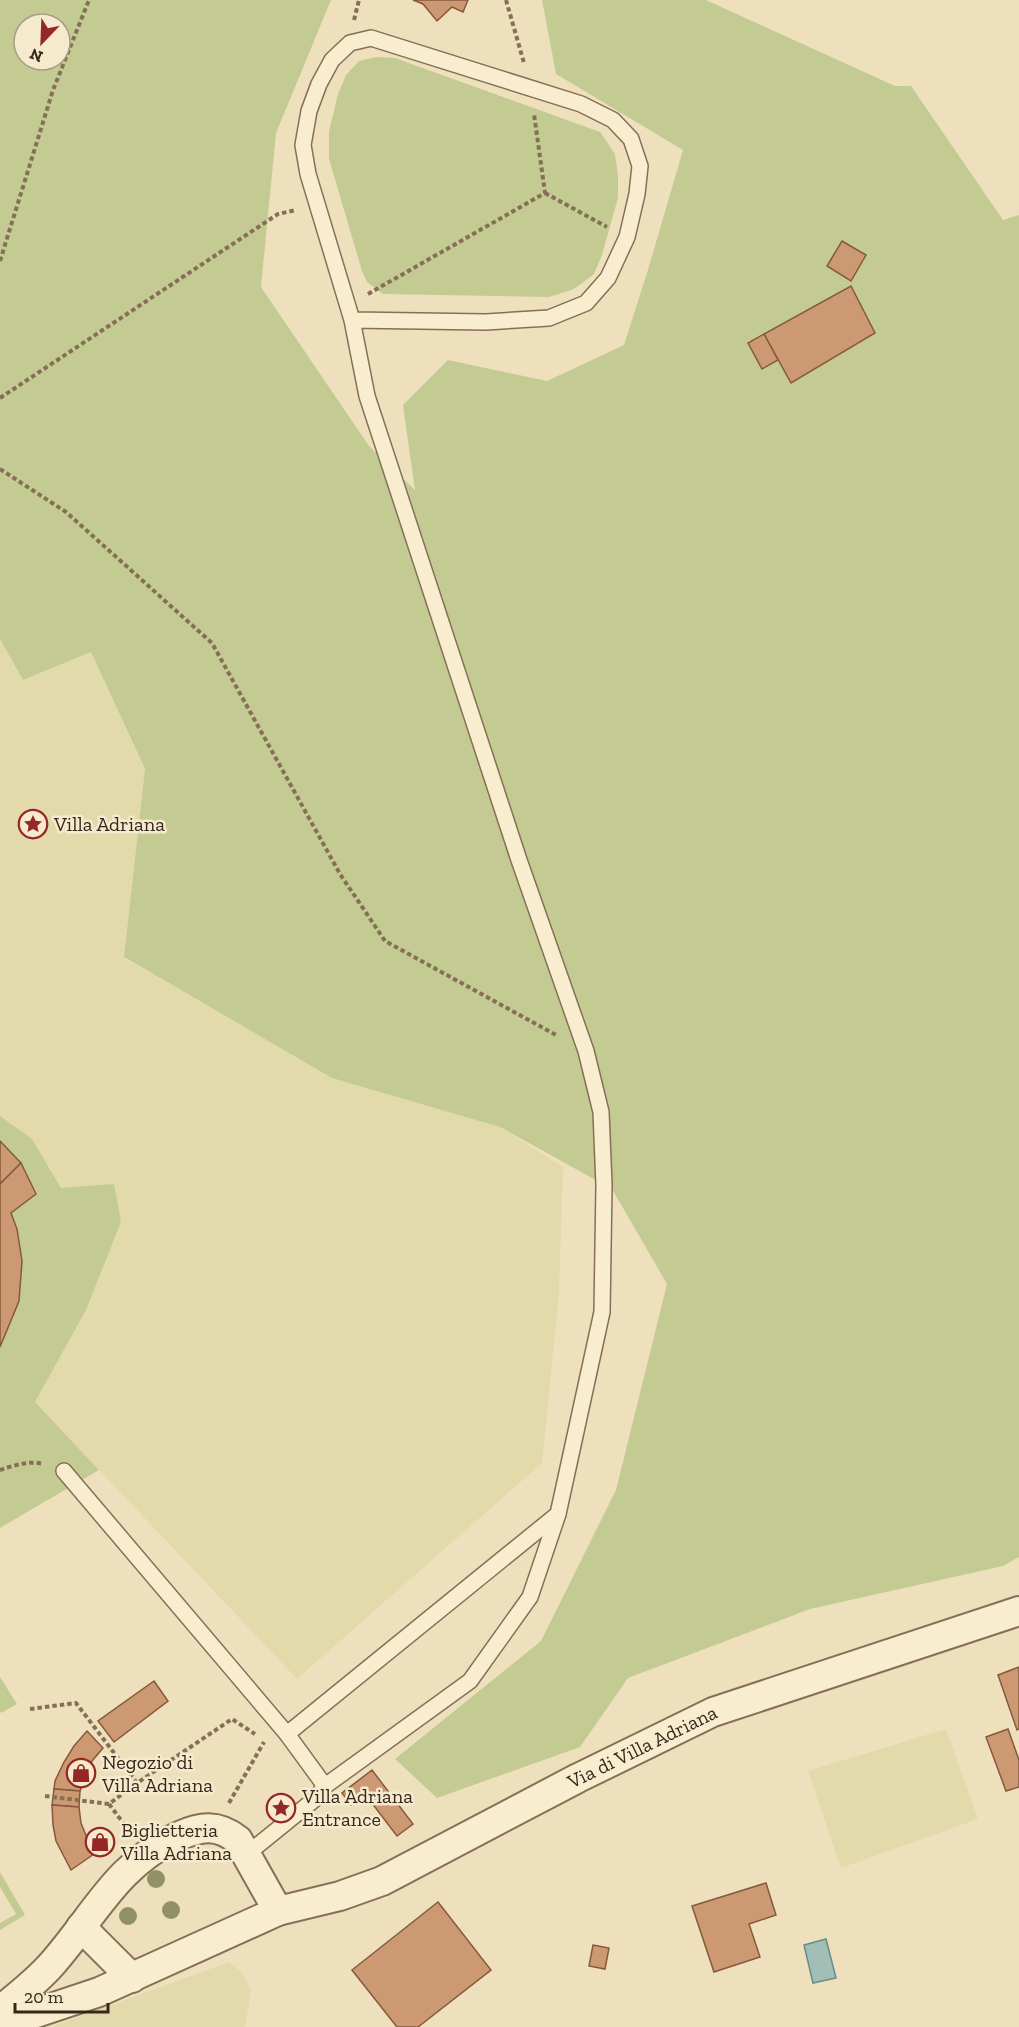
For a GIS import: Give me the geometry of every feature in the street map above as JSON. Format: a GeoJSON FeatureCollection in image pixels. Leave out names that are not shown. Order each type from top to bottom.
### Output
{"type":"FeatureCollection","features":[{"type":"Feature","properties":{"kind":"street","name":"Via di Villa Adriana"},"geometry":{"type":"LineString","coordinates":[[0,2025],[74,2002],[278,1911],[340,1896],[382,1881],[578,1778],[713,1712],[1019,1611]]}},
{"type":"Feature","properties":{"kind":"street"},"geometry":{"type":"LineString","coordinates":[[0,2011],[46,1971],[111,1888],[134,1865],[156,1847],[194,1829],[215,1827],[235,1838],[247,1854],[278,1911]]}},
{"type":"Feature","properties":{"kind":"street"},"geometry":{"type":"LineString","coordinates":[[81,1927],[132,1978]]}},
{"type":"Feature","properties":{"kind":"lane"},"geometry":{"type":"LineString","coordinates":[[247,1854],[315,1799],[326,1786],[470,1681],[530,1598],[558,1514],[602,1312],[604,1185],[601,1112],[586,1052],[519,860],[367,396],[350,313],[308,174],[303,145],[309,111],[319,84],[332,60],[350,43],[371,38],[580,104],[613,120],[630,139],[640,166],[627,237],[608,278],[586,303],[549,318],[486,322],[350,313]]}},
{"type":"Feature","properties":{"kind":"lane"},"geometry":{"type":"LineString","coordinates":[[64,1472],[286,1734],[326,1786]]}},
{"type":"Feature","properties":{"kind":"lane"},"geometry":{"type":"LineString","coordinates":[[286,1734],[558,1514]]}},
{"type":"Feature","properties":{"kind":"path"},"geometry":{"type":"LineString","coordinates":[[0,261],[53,90],[90,0]]}},
{"type":"Feature","properties":{"kind":"path"},"geometry":{"type":"LineString","coordinates":[[506,0],[531,89],[545,193]]}},
{"type":"Feature","properties":{"kind":"path"},"geometry":{"type":"LineString","coordinates":[[545,193],[627,237]]}},
{"type":"Feature","properties":{"kind":"path"},"geometry":{"type":"LineString","coordinates":[[350,313],[545,193]]}},
{"type":"Feature","properties":{"kind":"path"},"geometry":{"type":"LineString","coordinates":[[0,398],[278,214],[317,204]]}},
{"type":"Feature","properties":{"kind":"path"},"geometry":{"type":"LineString","coordinates":[[0,469],[66,512],[212,643],[340,874],[385,941],[586,1052]]}},
{"type":"Feature","properties":{"kind":"path"},"geometry":{"type":"LineString","coordinates":[[0,1470],[15,1465],[38,1463],[64,1472]]}},
{"type":"Feature","properties":{"kind":"path"},"geometry":{"type":"LineString","coordinates":[[30,1709],[76,1703],[137,1783]]}},
{"type":"Feature","properties":{"kind":"path"},"geometry":{"type":"LineString","coordinates":[[45,1796],[109,1804],[232,1719],[265,1741],[215,1827]]}},
{"type":"Feature","properties":{"kind":"shaded area"},"geometry":{"type":"Polygon","coordinates":[[[0,639],[23,680],[91,652],[145,770],[124,958],[334,1078],[500,1127],[563,1167],[559,1293],[542,1463],[297,1679],[35,1402],[86,1310],[121,1222],[61,1188],[32,1140],[0,1116],[0,639]]]}},
{"type":"Feature","properties":{"kind":"shaded area"},"geometry":{"type":"Polygon","coordinates":[[[946,1729],[978,1819],[841,1868],[808,1771],[946,1729]]]}},
{"type":"Feature","properties":{"kind":"shaded area"},"geometry":{"type":"Polygon","coordinates":[[[229,1962],[242,1973],[251,1991],[245,2027],[51,2027],[229,1962]]]}},
{"type":"Feature","properties":{"kind":"green space"},"geometry":{"type":"Polygon","coordinates":[[[0,0],[331,0],[276,133],[261,287],[369,446],[415,490],[403,405],[448,360],[547,381],[624,345],[683,150],[556,74],[542,0],[706,0],[895,86],[911,86],[1003,220],[1019,215],[1019,1557],[1003,1566],[810,1609],[628,1678],[580,1747],[437,1798],[395,1759],[541,1641],[616,1490],[667,1284],[612,1189],[500,1127],[332,1078],[124,957],[145,769],[91,652],[23,680],[0,639],[0,0]]]}},
{"type":"Feature","properties":{"kind":"green space"},"geometry":{"type":"Polygon","coordinates":[[[376,57],[395,58],[600,132],[615,154],[618,198],[602,255],[594,274],[574,289],[549,297],[383,294],[367,282],[329,159],[329,131],[338,94],[346,75],[359,61],[376,57]]]}},
{"type":"Feature","properties":{"kind":"green space"},"geometry":{"type":"Polygon","coordinates":[[[0,1116],[32,1139],[61,1188],[114,1184],[121,1222],[86,1310],[35,1402],[99,1470],[0,1528],[0,1116]]]}},
{"type":"Feature","properties":{"kind":"green space"},"geometry":{"type":"Polygon","coordinates":[[[0,1677],[17,1704],[1,1713],[0,1711],[0,1677]]]}},
{"type":"Feature","properties":{"kind":"green space"},"geometry":{"type":"Polygon","coordinates":[[[0,1872],[25,1915],[0,1930],[0,1923],[16,1914],[0,1887],[0,1872]]]}},
{"type":"Feature","properties":{"kind":"water"},"geometry":{"type":"Polygon","coordinates":[[[826,1939],[836,1978],[813,1983],[804,1945],[826,1939]]]}},
{"type":"Feature","properties":{"kind":"building"},"geometry":{"type":"Polygon","coordinates":[[[413,0],[468,0],[463,12],[452,7],[437,21],[423,4],[413,0]]]}},
{"type":"Feature","properties":{"kind":"building"},"geometry":{"type":"Polygon","coordinates":[[[842,241],[866,255],[851,281],[827,266],[842,241]]]}},
{"type":"Feature","properties":{"kind":"building"},"geometry":{"type":"Polygon","coordinates":[[[851,286],[875,333],[791,383],[764,334],[851,286]]]}},
{"type":"Feature","properties":{"kind":"building"},"geometry":{"type":"Polygon","coordinates":[[[764,334],[778,360],[762,369],[748,343],[764,334]]]}},
{"type":"Feature","properties":{"kind":"building"},"geometry":{"type":"Polygon","coordinates":[[[0,1141],[21,1163],[0,1184],[0,1141]]]}},
{"type":"Feature","properties":{"kind":"building"},"geometry":{"type":"Polygon","coordinates":[[[21,1163],[36,1194],[11,1213],[17,1229],[22,1261],[19,1301],[0,1347],[0,1184],[21,1163]]]}},
{"type":"Feature","properties":{"kind":"building"},"geometry":{"type":"Polygon","coordinates":[[[1019,1667],[1019,1729],[1017,1730],[998,1675],[1019,1667]]]}},
{"type":"Feature","properties":{"kind":"building"},"geometry":{"type":"Polygon","coordinates":[[[154,1681],[168,1701],[114,1742],[98,1721],[154,1681]]]}},
{"type":"Feature","properties":{"kind":"building"},"geometry":{"type":"Polygon","coordinates":[[[1008,1729],[1019,1760],[1019,1787],[1006,1791],[986,1737],[1008,1729]]]}},
{"type":"Feature","properties":{"kind":"building"},"geometry":{"type":"Polygon","coordinates":[[[87,1731],[103,1748],[92,1761],[80,1791],[54,1789],[55,1781],[64,1762],[87,1731]]]}},
{"type":"Feature","properties":{"kind":"building"},"geometry":{"type":"Polygon","coordinates":[[[372,1770],[413,1824],[397,1836],[365,1794],[351,1805],[342,1793],[372,1770]]]}},
{"type":"Feature","properties":{"kind":"building"},"geometry":{"type":"Polygon","coordinates":[[[54,1789],[80,1791],[79,1807],[52,1805],[54,1789]]]}},
{"type":"Feature","properties":{"kind":"building"},"geometry":{"type":"Polygon","coordinates":[[[52,1805],[79,1807],[81,1823],[89,1843],[108,1832],[114,1840],[71,1870],[56,1841],[52,1805]]]}},
{"type":"Feature","properties":{"kind":"building"},"geometry":{"type":"Polygon","coordinates":[[[766,1883],[776,1915],[749,1924],[760,1957],[714,1972],[692,1906],[766,1883]]]}},
{"type":"Feature","properties":{"kind":"building"},"geometry":{"type":"Polygon","coordinates":[[[438,1902],[491,1970],[418,2027],[397,2027],[352,1970],[438,1902]]]}},
{"type":"Feature","properties":{"kind":"building"},"geometry":{"type":"Polygon","coordinates":[[[593,1945],[609,1948],[605,1969],[589,1966],[593,1945]]]}},
{"type":"Feature","properties":{"kind":"place","name":"Villa Adriana"},"geometry":{"type":"Point","coordinates":[33,824]}},
{"type":"Feature","properties":{"kind":"place","name":"Negozio di Villa Adriana"},"geometry":{"type":"Point","coordinates":[81,1773]}},
{"type":"Feature","properties":{"kind":"place","name":"Villa Adriana Entrance"},"geometry":{"type":"Point","coordinates":[281,1808]}},
{"type":"Feature","properties":{"kind":"place","name":"Biglietteria Villa Adriana"},"geometry":{"type":"Point","coordinates":[100,1842]}}]}
